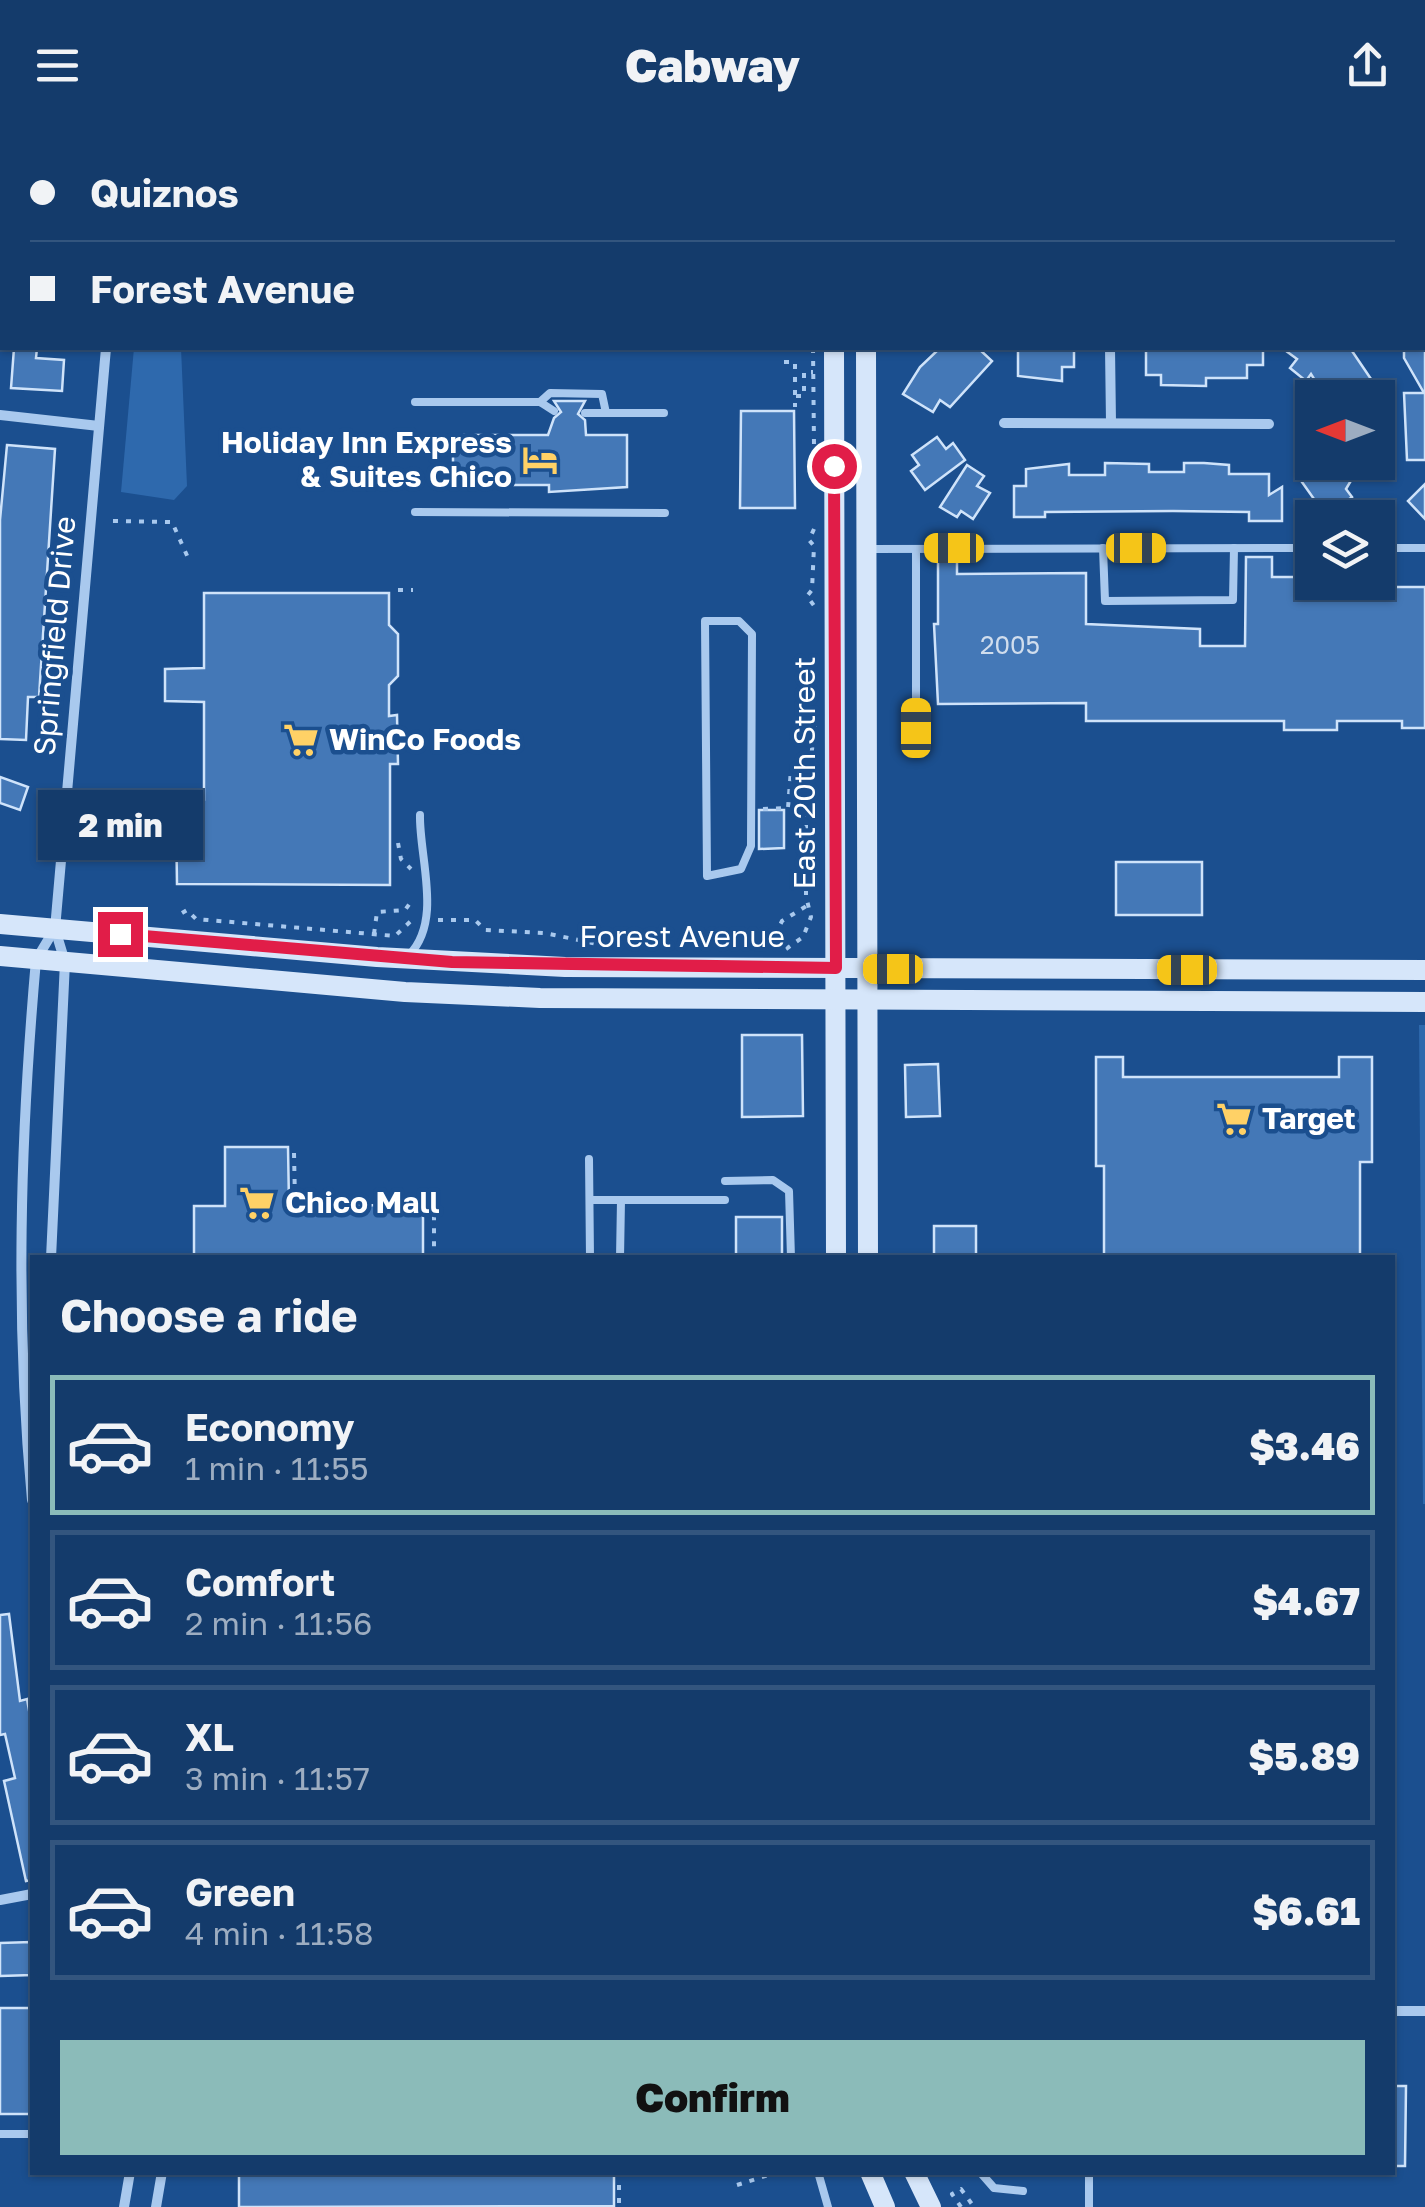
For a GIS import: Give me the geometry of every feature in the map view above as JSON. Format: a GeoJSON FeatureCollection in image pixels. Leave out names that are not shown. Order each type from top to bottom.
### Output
{"type":"FeatureCollection","features":[{"type":"Feature","properties":{"kind":"street","name":"Springfield Drive"},"geometry":{"type":"LineString","coordinates":[[51,1255],[65,962],[55,929],[106,350]]}},
{"type":"Feature","properties":{"kind":"street","name":"East 20th Street"},"geometry":{"type":"LineString","coordinates":[[834,350],[836,1255]]}},
{"type":"Feature","properties":{"kind":"street","name":"East 20th Street"},"geometry":{"type":"LineString","coordinates":[[866,350],[868,1255]]}},
{"type":"Feature","properties":{"kind":"street"},"geometry":{"type":"LineString","coordinates":[[1110,350],[1110,422]]}},
{"type":"Feature","properties":{"kind":"street"},"geometry":{"type":"LineString","coordinates":[[0,415],[99,426]]}},
{"type":"Feature","properties":{"kind":"street"},"geometry":{"type":"LineString","coordinates":[[1004,422],[1269,424]]}},
{"type":"Feature","properties":{"kind":"street","name":"Forest Avenue"},"geometry":{"type":"LineString","coordinates":[[0,924],[404,959],[601,968],[1425,970]]}},
{"type":"Feature","properties":{"kind":"street","name":"Springfield Drive"},"geometry":{"type":"LineString","coordinates":[[30,1478],[22,1389],[19,1179],[36,960],[55,929]]}},
{"type":"Feature","properties":{"kind":"street","name":"Forest Avenue"},"geometry":{"type":"LineString","coordinates":[[0,956],[450,994],[836,1001],[1425,1002]]}},
{"type":"Feature","properties":{"kind":"street"},"geometry":{"type":"LineString","coordinates":[[0,1900],[30,1894]]}},
{"type":"Feature","properties":{"kind":"street"},"geometry":{"type":"LineString","coordinates":[[1395,2011],[1425,2011]]}},
{"type":"Feature","properties":{"kind":"street"},"geometry":{"type":"LineString","coordinates":[[124,2207],[129,2175]]}},
{"type":"Feature","properties":{"kind":"street"},"geometry":{"type":"LineString","coordinates":[[156,2207],[161,2175]]}},
{"type":"Feature","properties":{"kind":"street"},"geometry":{"type":"LineString","coordinates":[[871,2175],[885,2207]]}},
{"type":"Feature","properties":{"kind":"lane"},"geometry":{"type":"LineString","coordinates":[[540,402],[550,393],[602,394],[606,413]]}},
{"type":"Feature","properties":{"kind":"lane"},"geometry":{"type":"LineString","coordinates":[[415,402],[540,402],[554,411]]}},
{"type":"Feature","properties":{"kind":"lane"},"geometry":{"type":"LineString","coordinates":[[585,413],[664,413]]}},
{"type":"Feature","properties":{"kind":"lane"},"geometry":{"type":"LineString","coordinates":[[415,512],[664,513]]}},
{"type":"Feature","properties":{"kind":"lane"},"geometry":{"type":"LineString","coordinates":[[866,548],[1295,548]]}},
{"type":"Feature","properties":{"kind":"lane"},"geometry":{"type":"LineString","coordinates":[[916,548],[916,728]]}},
{"type":"Feature","properties":{"kind":"lane"},"geometry":{"type":"LineString","coordinates":[[1103,548],[1105,601],[1142,601],[1234,600],[1234,548]]}},
{"type":"Feature","properties":{"kind":"lane"},"geometry":{"type":"LineString","coordinates":[[1395,548],[1425,548]]}},
{"type":"Feature","properties":{"kind":"lane"},"geometry":{"type":"LineString","coordinates":[[705,620],[739,621],[752,634],[752,809],[748,860],[730,874],[707,876],[705,620]]}},
{"type":"Feature","properties":{"kind":"lane"},"geometry":{"type":"LineString","coordinates":[[404,959],[417,946],[424,920],[420,814]]}},
{"type":"Feature","properties":{"kind":"lane"},"geometry":{"type":"LineString","coordinates":[[589,1159],[590,1255]]}},
{"type":"Feature","properties":{"kind":"lane"},"geometry":{"type":"LineString","coordinates":[[725,1180],[773,1180],[790,1191],[792,1255]]}},
{"type":"Feature","properties":{"kind":"lane"},"geometry":{"type":"LineString","coordinates":[[590,1200],[725,1200]]}},
{"type":"Feature","properties":{"kind":"lane"},"geometry":{"type":"LineString","coordinates":[[620,1200],[620,1255]]}},
{"type":"Feature","properties":{"kind":"lane"},"geometry":{"type":"LineString","coordinates":[[0,2134],[30,2134]]}},
{"type":"Feature","properties":{"kind":"lane"},"geometry":{"type":"LineString","coordinates":[[819,2175],[828,2207]]}},
{"type":"Feature","properties":{"kind":"lane"},"geometry":{"type":"LineString","coordinates":[[983,2175],[994,2188],[1023,2190]]}},
{"type":"Feature","properties":{"kind":"lane"},"geometry":{"type":"LineString","coordinates":[[1089,2175],[1089,2207]]}},
{"type":"Feature","properties":{"kind":"path"},"geometry":{"type":"LineString","coordinates":[[813,350],[814,447]]}},
{"type":"Feature","properties":{"kind":"path"},"geometry":{"type":"LineString","coordinates":[[784,362],[795,362],[795,406]]}},
{"type":"Feature","properties":{"kind":"path"},"geometry":{"type":"LineString","coordinates":[[795,396],[804,396],[804,372],[813,372]]}},
{"type":"Feature","properties":{"kind":"path"},"geometry":{"type":"LineString","coordinates":[[814,517],[809,540],[814,546],[812,590],[807,596],[814,602],[814,621]]}},
{"type":"Feature","properties":{"kind":"path"},"geometry":{"type":"LineString","coordinates":[[113,521],[172,522],[190,560]]}},
{"type":"Feature","properties":{"kind":"path"},"geometry":{"type":"LineString","coordinates":[[398,590],[413,590]]}},
{"type":"Feature","properties":{"kind":"path"},"geometry":{"type":"LineString","coordinates":[[182,913],[187,910],[196,919],[395,936],[410,919],[475,920],[484,930],[538,932],[595,944],[785,950],[803,937],[810,924],[808,770],[815,718]]}},
{"type":"Feature","properties":{"kind":"path"},"geometry":{"type":"LineString","coordinates":[[752,809],[788,808],[792,770],[808,770]]}},
{"type":"Feature","properties":{"kind":"path"},"geometry":{"type":"LineString","coordinates":[[398,843],[401,859],[413,876]]}},
{"type":"Feature","properties":{"kind":"path"},"geometry":{"type":"LineString","coordinates":[[374,934],[377,912],[405,910],[414,888]]}},
{"type":"Feature","properties":{"kind":"path"},"geometry":{"type":"LineString","coordinates":[[766,950],[782,921],[810,904]]}},
{"type":"Feature","properties":{"kind":"path"},"geometry":{"type":"LineString","coordinates":[[294,1153],[295,1200],[426,1201],[434,1211],[434,1255]]}},
{"type":"Feature","properties":{"kind":"path"},"geometry":{"type":"LineString","coordinates":[[618,2175],[619,2205]]}},
{"type":"Feature","properties":{"kind":"path"},"geometry":{"type":"LineString","coordinates":[[737,2185],[768,2175]]}},
{"type":"Feature","properties":{"kind":"path"},"geometry":{"type":"LineString","coordinates":[[961,2207],[952,2194],[961,2189],[974,2207]]}},
{"type":"Feature","properties":{"kind":"shaded area"},"geometry":{"type":"Polygon","coordinates":[[[134,350],[181,350],[187,486],[174,500],[121,492],[134,350]]]}},
{"type":"Feature","properties":{"kind":"shaded area"},"geometry":{"type":"Polygon","coordinates":[[[1419,1025],[1425,1025],[1425,1504],[1423,1504],[1419,1025]]]}},
{"type":"Feature","properties":{"kind":"building"},"geometry":{"type":"Polygon","coordinates":[[[14,350],[37,350],[36,358],[64,360],[62,391],[11,388],[14,350]]]}},
{"type":"Feature","properties":{"kind":"building"},"geometry":{"type":"Polygon","coordinates":[[[938,350],[980,350],[992,361],[950,407],[940,400],[933,412],[903,394],[920,367],[938,350]]]}},
{"type":"Feature","properties":{"kind":"building"},"geometry":{"type":"Polygon","coordinates":[[[1018,350],[1074,350],[1074,367],[1062,367],[1062,381],[1018,376],[1018,350]]]}},
{"type":"Feature","properties":{"kind":"building"},"geometry":{"type":"Polygon","coordinates":[[[1146,350],[1263,350],[1263,365],[1247,365],[1247,378],[1206,378],[1206,386],[1161,385],[1161,375],[1146,375],[1146,350]]]}},
{"type":"Feature","properties":{"kind":"building"},"geometry":{"type":"Polygon","coordinates":[[[1285,350],[1351,350],[1372,380],[1315,380],[1311,374],[1305,380],[1290,368],[1297,359],[1285,350]]]}},
{"type":"Feature","properties":{"kind":"building"},"geometry":{"type":"Polygon","coordinates":[[[1404,350],[1425,350],[1425,460],[1407,460],[1404,393],[1424,393],[1404,358],[1404,350]]]}},
{"type":"Feature","properties":{"kind":"building","name":"Holiday Inn Express & Suites Chico"},"geometry":{"type":"Polygon","coordinates":[[[554,401],[585,401],[578,414],[585,420],[586,435],[627,435],[627,487],[549,492],[549,485],[453,485],[453,435],[548,435],[554,418],[561,412],[554,401]]]}},
{"type":"Feature","properties":{"kind":"building"},"geometry":{"type":"Polygon","coordinates":[[[741,411],[794,411],[795,508],[740,508],[741,411]]]}},
{"type":"Feature","properties":{"kind":"building"},"geometry":{"type":"Polygon","coordinates":[[[937,437],[946,449],[953,443],[965,460],[925,490],[911,471],[919,465],[912,455],[937,437]]]}},
{"type":"Feature","properties":{"kind":"building"},"geometry":{"type":"Polygon","coordinates":[[[7,445],[55,449],[39,697],[28,697],[26,740],[0,739],[0,520],[7,445]]]}},
{"type":"Feature","properties":{"kind":"building"},"geometry":{"type":"Polygon","coordinates":[[[1105,463],[1149,464],[1149,472],[1184,472],[1184,463],[1204,463],[1229,465],[1229,474],[1269,474],[1269,495],[1282,487],[1282,521],[1249,521],[1249,512],[1045,512],[1045,517],[1014,517],[1014,486],[1026,486],[1026,469],[1069,464],[1069,475],[1105,475],[1105,463]]]}},
{"type":"Feature","properties":{"kind":"building"},"geometry":{"type":"Polygon","coordinates":[[[967,465],[984,476],[977,486],[990,493],[973,519],[961,511],[957,517],[940,507],[967,465]]]}},
{"type":"Feature","properties":{"kind":"building"},"geometry":{"type":"Polygon","coordinates":[[[1301,480],[1351,480],[1346,489],[1352,497],[1348,500],[1315,500],[1301,480]]]}},
{"type":"Feature","properties":{"kind":"building"},"geometry":{"type":"Polygon","coordinates":[[[1425,484],[1425,519],[1408,501],[1425,484]]]}},
{"type":"Feature","properties":{"kind":"building"},"geometry":{"type":"Polygon","coordinates":[[[938,556],[957,556],[957,574],[1086,573],[1086,624],[1200,629],[1200,646],[1245,646],[1246,557],[1272,557],[1272,577],[1295,577],[1295,600],[1395,600],[1395,587],[1425,587],[1425,728],[1402,728],[1402,721],[1337,721],[1337,730],[1284,730],[1284,721],[1086,721],[1086,703],[938,704],[934,624],[938,624],[938,556]]]}},
{"type":"Feature","properties":{"kind":"building","name":"WinCo Foods"},"geometry":{"type":"Polygon","coordinates":[[[204,593],[389,593],[389,625],[398,634],[398,676],[389,685],[389,716],[397,715],[398,764],[390,764],[390,885],[177,884],[176,817],[204,800],[204,702],[165,701],[165,669],[204,668],[204,593]]]}},
{"type":"Feature","properties":{"kind":"building"},"geometry":{"type":"Polygon","coordinates":[[[0,777],[28,787],[20,810],[0,803],[0,777]]]}},
{"type":"Feature","properties":{"kind":"building"},"geometry":{"type":"Polygon","coordinates":[[[759,810],[784,810],[784,848],[759,849],[759,810]]]}},
{"type":"Feature","properties":{"kind":"building"},"geometry":{"type":"Polygon","coordinates":[[[1116,862],[1202,862],[1202,915],[1116,915],[1116,862]]]}},
{"type":"Feature","properties":{"kind":"building"},"geometry":{"type":"Polygon","coordinates":[[[742,1035],[802,1035],[803,1116],[742,1117],[742,1035]]]}},
{"type":"Feature","properties":{"kind":"building","name":"Target"},"geometry":{"type":"Polygon","coordinates":[[[1096,1057],[1123,1057],[1123,1077],[1339,1077],[1339,1057],[1372,1057],[1372,1162],[1360,1162],[1360,1255],[1104,1255],[1104,1166],[1096,1166],[1096,1057]]]}},
{"type":"Feature","properties":{"kind":"building"},"geometry":{"type":"Polygon","coordinates":[[[938,1064],[940,1116],[906,1117],[905,1065],[938,1064]]]}},
{"type":"Feature","properties":{"kind":"building","name":"Chico Mall"},"geometry":{"type":"Polygon","coordinates":[[[225,1147],[288,1147],[289,1204],[423,1206],[423,1255],[194,1255],[194,1206],[225,1206],[225,1147]]]}},
{"type":"Feature","properties":{"kind":"building"},"geometry":{"type":"Polygon","coordinates":[[[736,1217],[782,1217],[782,1255],[736,1255],[736,1217]]]}},
{"type":"Feature","properties":{"kind":"building"},"geometry":{"type":"Polygon","coordinates":[[[934,1226],[976,1226],[976,1255],[934,1255],[934,1226]]]}},
{"type":"Feature","properties":{"kind":"building"},"geometry":{"type":"Polygon","coordinates":[[[9,1614],[20,1701],[27,1699],[30,1716],[30,1880],[26,1881],[4,1781],[15,1778],[5,1734],[0,1735],[0,1615],[9,1614]]]}},
{"type":"Feature","properties":{"kind":"building"},"geometry":{"type":"Polygon","coordinates":[[[30,1942],[30,1975],[0,1976],[0,1943],[30,1942]]]}},
{"type":"Feature","properties":{"kind":"building"},"geometry":{"type":"Polygon","coordinates":[[[0,2008],[30,2008],[30,2114],[0,2114],[0,2008]]]}},
{"type":"Feature","properties":{"kind":"building"},"geometry":{"type":"Polygon","coordinates":[[[1395,2086],[1406,2086],[1405,2166],[1395,2166],[1395,2086]]]}},
{"type":"Feature","properties":{"kind":"building"},"geometry":{"type":"Polygon","coordinates":[[[239,2175],[614,2175],[614,2206],[239,2207],[239,2175]]]}},
{"type":"Feature","properties":{"kind":"place","name":"Holiday Inn Express & Suites Chico"},"geometry":{"type":"Point","coordinates":[540,460]}},
{"type":"Feature","properties":{"kind":"place","name":"WinCo Foods"},"geometry":{"type":"Point","coordinates":[301,740]}},
{"type":"Feature","properties":{"kind":"place","name":"Target"},"geometry":{"type":"Point","coordinates":[1234,1119]}},
{"type":"Feature","properties":{"kind":"place","name":"Chico Mall"},"geometry":{"type":"Point","coordinates":[257,1203]}},
{"type":"Feature","properties":{"kind":"route"},"geometry":{"type":"LineString","coordinates":[[120,934],[452,962],[601,968],[836,968],[834,466]]}}]}
